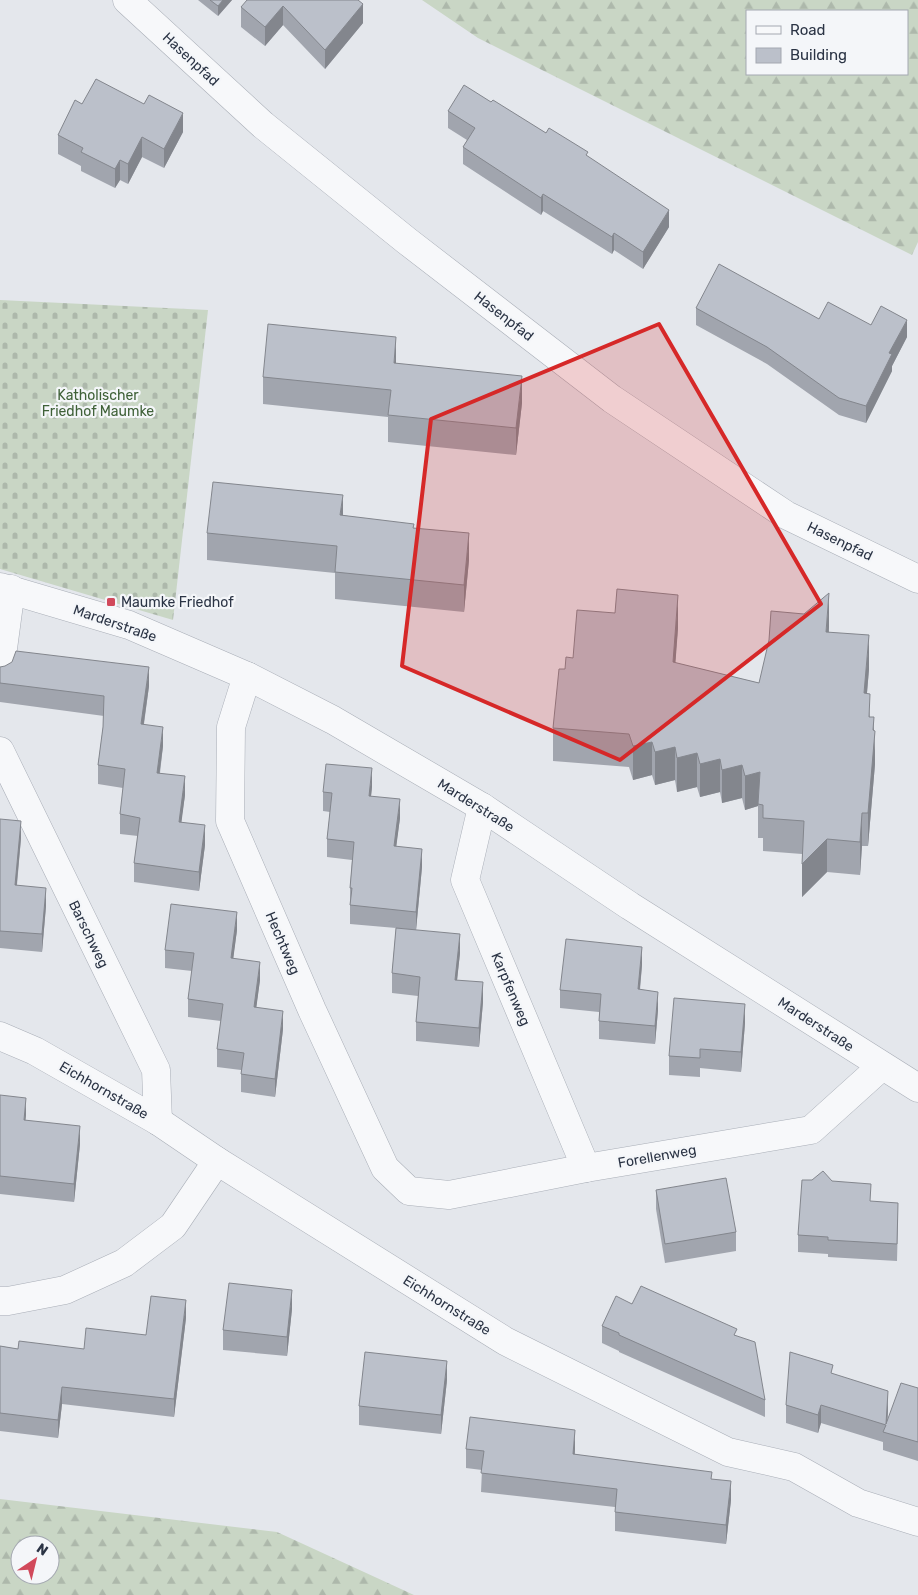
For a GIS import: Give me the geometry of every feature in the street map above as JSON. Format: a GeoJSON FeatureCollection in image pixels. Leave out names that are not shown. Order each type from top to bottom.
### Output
{"type":"FeatureCollection","features":[{"type":"Feature","properties":{"kind":"street","name":"Hasenpfad"},"geometry":{"type":"LineString","coordinates":[[127,0],[262,125],[407,241],[612,399],[786,515],[918,579]]}},
{"type":"Feature","properties":{"kind":"street"},"geometry":{"type":"LineString","coordinates":[[0,671],[6,588]]}},
{"type":"Feature","properties":{"kind":"street","name":"Marderstraße"},"geometry":{"type":"LineString","coordinates":[[6,588],[128,626],[247,676],[334,720],[482,807],[630,906],[918,1088]]}},
{"type":"Feature","properties":{"kind":"street","name":"Hechtweg"},"geometry":{"type":"LineString","coordinates":[[247,676],[231,726],[230,821],[312,1010],[385,1168],[409,1191]]}},
{"type":"Feature","properties":{"kind":"street","name":"Barschweg"},"geometry":{"type":"LineString","coordinates":[[0,751],[156,1070],[158,1121]]}},
{"type":"Feature","properties":{"kind":"street","name":"Karpfenweg"},"geometry":{"type":"LineString","coordinates":[[482,807],[465,880],[586,1168]]}},
{"type":"Feature","properties":{"kind":"street","name":"Eichhornstraße"},"geometry":{"type":"LineString","coordinates":[[0,1036],[35,1051],[158,1121],[217,1161],[505,1341],[728,1452],[794,1467],[858,1503],[918,1522]]}},
{"type":"Feature","properties":{"kind":"street","name":"Forellenweg"},"geometry":{"type":"LineString","coordinates":[[409,1191],[449,1195],[586,1168],[811,1130],[882,1066]]}},
{"type":"Feature","properties":{"kind":"street"},"geometry":{"type":"LineString","coordinates":[[0,1301],[65,1290],[124,1263],[173,1226],[217,1161]]}},
{"type":"Feature","properties":{"kind":"highlighted area"},"geometry":{"type":"Polygon","coordinates":[[[659,324],[821,604],[620,760],[402,666],[431,419],[659,324]]]}},
{"type":"Feature","properties":{"kind":"green space"},"geometry":{"type":"Polygon","coordinates":[[[422,0],[918,0],[918,242],[912,255],[478,38],[422,0]]]}},
{"type":"Feature","properties":{"kind":"green space","name":"Katholischer Friedhof Maumke"},"geometry":{"type":"Polygon","coordinates":[[[0,300],[208,310],[173,620],[0,569],[0,300]]]}},
{"type":"Feature","properties":{"kind":"green space"},"geometry":{"type":"Polygon","coordinates":[[[0,1499],[277,1532],[414,1595],[0,1595],[0,1499]]]}},
{"type":"Feature","properties":{"kind":"building"},"geometry":{"type":"Polygon","coordinates":[[[210,0],[223,0],[218,6],[210,0]]]}},
{"type":"Feature","properties":{"kind":"building"},"geometry":{"type":"Polygon","coordinates":[[[247,0],[358,0],[363,4],[325,50],[283,6],[265,27],[241,7],[247,0]]]}},
{"type":"Feature","properties":{"kind":"building"},"geometry":{"type":"Polygon","coordinates":[[[96,79],[144,104],[149,95],[183,113],[164,149],[142,137],[128,164],[120,160],[115,169],[81,152],[83,148],[58,135],[75,100],[82,104],[96,79]]]}},
{"type":"Feature","properties":{"kind":"building"},"geometry":{"type":"Polygon","coordinates":[[[464,85],[491,102],[493,100],[546,133],[549,128],[588,152],[586,155],[669,210],[643,252],[614,233],[612,237],[543,194],[541,198],[463,147],[475,128],[448,111],[464,85]]]}},
{"type":"Feature","properties":{"kind":"building"},"geometry":{"type":"Polygon","coordinates":[[[719,264],[819,319],[828,302],[871,325],[881,306],[907,320],[889,353],[892,354],[866,406],[839,398],[767,347],[696,308],[719,264]]]}},
{"type":"Feature","properties":{"kind":"building"},"geometry":{"type":"Polygon","coordinates":[[[268,324],[396,337],[394,363],[522,376],[516,428],[388,415],[391,390],[263,377],[268,324]]]}},
{"type":"Feature","properties":{"kind":"building"},"geometry":{"type":"Polygon","coordinates":[[[213,482],[343,495],[340,515],[414,524],[413,528],[469,533],[464,585],[335,572],[337,546],[207,533],[213,482]]]}},
{"type":"Feature","properties":{"kind":"building"},"geometry":{"type":"Polygon","coordinates":[[[617,589],[678,595],[673,662],[759,683],[769,640],[771,611],[804,614],[829,593],[826,632],[869,635],[864,693],[870,694],[869,717],[874,717],[873,730],[875,731],[868,813],[862,813],[860,842],[827,839],[802,864],[804,821],[763,818],[763,805],[758,804],[760,772],[745,776],[742,765],[722,770],[720,759],[700,764],[697,753],[677,758],[675,747],[655,752],[652,742],[633,746],[629,734],[553,728],[559,669],[565,669],[566,657],[573,658],[577,610],[615,613],[617,589]]]}},
{"type":"Feature","properties":{"kind":"building"},"geometry":{"type":"Polygon","coordinates":[[[16,651],[149,667],[141,724],[163,727],[157,773],[185,776],[179,822],[205,825],[199,872],[134,863],[140,818],[120,814],[125,769],[98,765],[103,727],[104,696],[0,683],[0,667],[12,662],[16,651]]]}},
{"type":"Feature","properties":{"kind":"building"},"geometry":{"type":"Polygon","coordinates":[[[326,764],[372,768],[369,796],[400,799],[394,846],[422,849],[416,912],[350,905],[354,842],[327,839],[332,793],[323,792],[326,764]]]}},
{"type":"Feature","properties":{"kind":"building"},"geometry":{"type":"Polygon","coordinates":[[[0,819],[21,821],[15,885],[46,888],[42,934],[0,931],[0,819]]]}},
{"type":"Feature","properties":{"kind":"building"},"geometry":{"type":"Polygon","coordinates":[[[171,904],[237,912],[231,958],[260,962],[254,1007],[283,1011],[275,1079],[241,1074],[244,1053],[217,1049],[223,1004],[188,999],[194,953],[165,950],[171,904]]]}},
{"type":"Feature","properties":{"kind":"building"},"geometry":{"type":"Polygon","coordinates":[[[396,928],[460,934],[455,980],[483,982],[479,1028],[416,1022],[420,977],[392,973],[396,928]]]}},
{"type":"Feature","properties":{"kind":"building"},"geometry":{"type":"Polygon","coordinates":[[[566,939],[642,947],[638,989],[658,992],[655,1026],[599,1021],[601,994],[560,990],[566,939]]]}},
{"type":"Feature","properties":{"kind":"building"},"geometry":{"type":"Polygon","coordinates":[[[674,998],[745,1004],[741,1052],[700,1049],[700,1058],[669,1056],[674,998]]]}},
{"type":"Feature","properties":{"kind":"building"},"geometry":{"type":"Polygon","coordinates":[[[0,1095],[26,1098],[24,1120],[80,1126],[74,1184],[0,1176],[0,1095]]]}},
{"type":"Feature","properties":{"kind":"building"},"geometry":{"type":"Polygon","coordinates":[[[823,1171],[832,1181],[871,1184],[870,1201],[898,1203],[897,1244],[828,1240],[828,1237],[798,1235],[802,1180],[812,1180],[823,1171]]]}},
{"type":"Feature","properties":{"kind":"building"},"geometry":{"type":"Polygon","coordinates":[[[726,1178],[736,1232],[665,1244],[656,1190],[726,1178]]]}},
{"type":"Feature","properties":{"kind":"building"},"geometry":{"type":"Polygon","coordinates":[[[229,1283],[292,1290],[287,1337],[223,1330],[229,1283]]]}},
{"type":"Feature","properties":{"kind":"building"},"geometry":{"type":"Polygon","coordinates":[[[641,1286],[737,1329],[734,1335],[755,1342],[765,1400],[602,1326],[616,1296],[632,1304],[641,1286]]]}},
{"type":"Feature","properties":{"kind":"building"},"geometry":{"type":"Polygon","coordinates":[[[151,1296],[186,1300],[174,1399],[62,1387],[58,1420],[0,1413],[0,1346],[18,1349],[19,1341],[84,1349],[86,1328],[146,1335],[151,1296]]]}},
{"type":"Feature","properties":{"kind":"building"},"geometry":{"type":"Polygon","coordinates":[[[365,1352],[447,1361],[441,1415],[359,1406],[365,1352]]]}},
{"type":"Feature","properties":{"kind":"building"},"geometry":{"type":"Polygon","coordinates":[[[790,1352],[833,1365],[831,1373],[888,1391],[886,1424],[901,1383],[918,1388],[918,1442],[883,1432],[886,1425],[821,1405],[818,1415],[786,1405],[790,1352]]]}},
{"type":"Feature","properties":{"kind":"building"},"geometry":{"type":"Polygon","coordinates":[[[470,1417],[575,1430],[573,1454],[712,1472],[711,1479],[731,1481],[726,1525],[615,1512],[617,1489],[481,1473],[484,1451],[466,1449],[470,1417]]]}},
{"type":"Feature","properties":{"kind":"place","name":"Maumke Friedhof"},"geometry":{"type":"Point","coordinates":[111,602]}}]}
